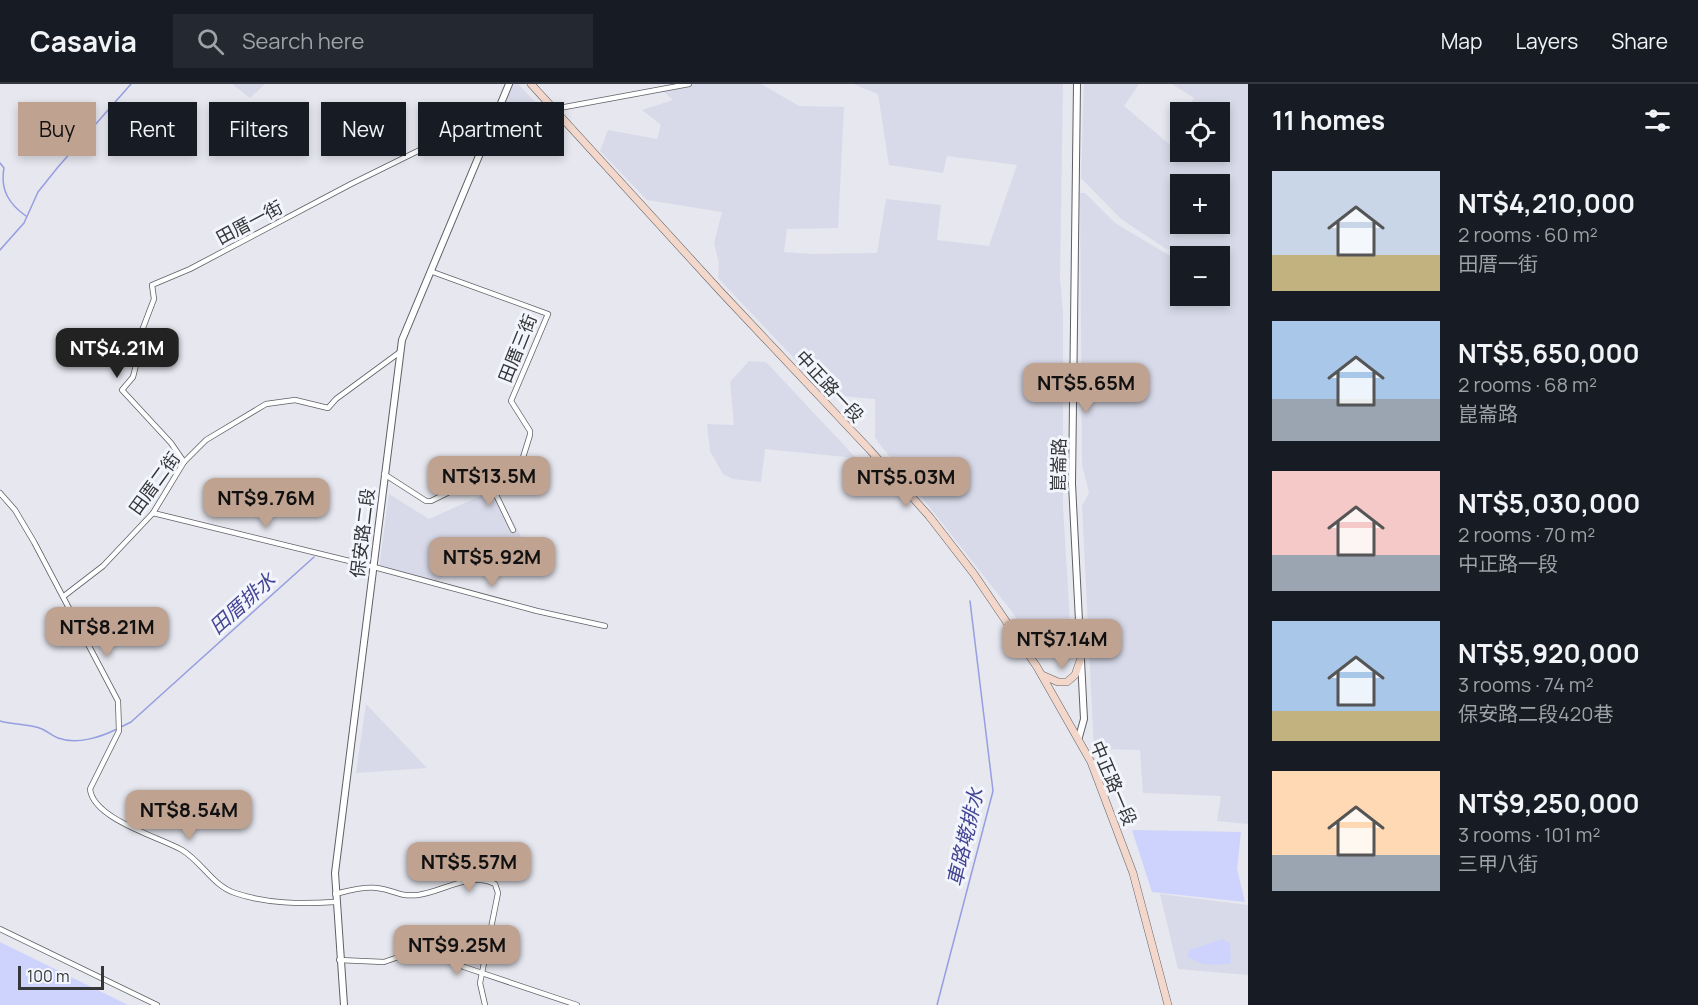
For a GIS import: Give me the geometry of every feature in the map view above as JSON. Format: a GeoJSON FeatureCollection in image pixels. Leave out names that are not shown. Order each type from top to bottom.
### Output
{"type":"FeatureCollection","features":[{"type":"Feature","properties":{"kind":"main road","name":"中正路一段"},"geometry":{"type":"LineString","coordinates":[[531,84],[548,102]]}},
{"type":"Feature","properties":{"kind":"main road","name":"中正路一段"},"geometry":{"type":"LineString","coordinates":[[564,120],[929,516],[974,574],[1042,675],[1079,737],[1133,873],[1168,1005]]}},
{"type":"Feature","properties":{"kind":"main road"},"geometry":{"type":"LineString","coordinates":[[1042,675],[1059,682],[1067,682],[1075,675],[1081,658]]}},
{"type":"Feature","properties":{"kind":"street","name":"保安路二段"},"geometry":{"type":"LineString","coordinates":[[502,102],[509,84]]}},
{"type":"Feature","properties":{"kind":"street"},"geometry":{"type":"LineString","coordinates":[[653,90],[657,84]]}},
{"type":"Feature","properties":{"kind":"street","name":"田厝一街"},"geometry":{"type":"LineString","coordinates":[[564,107],[689,84]]}},
{"type":"Feature","properties":{"kind":"street","name":"崑崙路"},"geometry":{"type":"LineString","coordinates":[[1077,84],[1072,484],[1084,719],[1079,737]]}},
{"type":"Feature","properties":{"kind":"street","name":"田厝一街"},"geometry":{"type":"LineString","coordinates":[[184,462],[146,415],[122,390],[133,377],[139,353],[138,341],[154,299],[152,285],[190,269],[418,151]]}},
{"type":"Feature","properties":{"kind":"street","name":"保安路二段"},"geometry":{"type":"LineString","coordinates":[[344,1005],[335,902],[337,851],[400,352],[402,340],[479,156]]}},
{"type":"Feature","properties":{"kind":"street","name":"田厝三街"},"geometry":{"type":"LineString","coordinates":[[384,474],[426,501],[486,474],[514,469],[522,463],[530,431],[511,401],[548,314],[430,271]]}},
{"type":"Feature","properties":{"kind":"street","name":"田厝二街"},"geometry":{"type":"LineString","coordinates":[[64,596],[103,566],[153,513],[184,462],[206,440],[266,404],[295,400],[328,408],[336,399],[400,352]]}},
{"type":"Feature","properties":{"kind":"street"},"geometry":{"type":"LineString","coordinates":[[486,474],[513,530]]}},
{"type":"Feature","properties":{"kind":"street"},"geometry":{"type":"LineString","coordinates":[[0,493],[15,510],[64,596],[118,701],[120,728],[90,789],[91,797],[96,805],[135,829],[182,850],[202,865],[227,890],[279,903],[335,902]]}},
{"type":"Feature","properties":{"kind":"street"},"geometry":{"type":"LineString","coordinates":[[153,513],[374,567],[537,612],[605,626]]}},
{"type":"Feature","properties":{"kind":"street"},"geometry":{"type":"LineString","coordinates":[[335,894],[375,888],[398,896],[438,891],[454,883],[489,881],[495,884],[498,893],[480,983],[485,1005]]}},
{"type":"Feature","properties":{"kind":"street"},"geometry":{"type":"LineString","coordinates":[[0,929],[157,1005]]}},
{"type":"Feature","properties":{"kind":"street"},"geometry":{"type":"LineString","coordinates":[[339,960],[384,962],[421,949],[577,1005]]}},
{"type":"Feature","properties":{"kind":"shaded area"},"geometry":{"type":"Polygon","coordinates":[[[232,84],[265,84],[250,98],[232,84]]]}},
{"type":"Feature","properties":{"kind":"shaded area"},"geometry":{"type":"Polygon","coordinates":[[[512,84],[518,84],[535,102],[504,102],[512,84]]]}},
{"type":"Feature","properties":{"kind":"shaded area"},"geometry":{"type":"Polygon","coordinates":[[[693,84],[761,84],[799,106],[844,107],[838,228],[787,229],[784,252],[810,254],[877,253],[886,199],[941,205],[937,240],[989,246],[1017,165],[947,156],[943,173],[889,165],[878,94],[853,84],[1063,84],[1060,278],[1063,313],[1063,506],[1072,656],[1033,648],[1013,613],[875,438],[875,399],[829,395],[718,278],[719,263],[714,243],[722,212],[647,200],[600,151],[608,130],[657,139],[661,125],[642,110],[673,100],[663,91],[693,84]]]}},
{"type":"Feature","properties":{"kind":"shaded area"},"geometry":{"type":"Polygon","coordinates":[[[1084,84],[1139,84],[1124,106],[1169,144],[1170,142],[1170,162],[1230,162],[1230,102],[1191,102],[1194,98],[1172,84],[1248,84],[1248,824],[1217,821],[1221,796],[1143,793],[1140,750],[1094,749],[1082,506],[1089,493],[1082,464],[1080,193],[1085,193],[1115,223],[1170,256],[1170,306],[1230,306],[1230,246],[1170,246],[1170,250],[1121,219],[1081,178],[1084,84]]]}},
{"type":"Feature","properties":{"kind":"shaded area"},"geometry":{"type":"Polygon","coordinates":[[[749,361],[766,362],[856,458],[765,449],[761,482],[733,479],[723,474],[710,451],[707,424],[734,425],[730,382],[749,361]]]}},
{"type":"Feature","properties":{"kind":"shaded area"},"geometry":{"type":"Polygon","coordinates":[[[496,489],[524,542],[494,571],[479,547],[433,585],[379,568],[389,494],[429,519],[496,489]]]}},
{"type":"Feature","properties":{"kind":"shaded area"},"geometry":{"type":"Polygon","coordinates":[[[366,704],[427,768],[356,773],[366,704]]]}},
{"type":"Feature","properties":{"kind":"shaded area"},"geometry":{"type":"Polygon","coordinates":[[[1132,830],[1241,832],[1237,869],[1245,902],[1152,892],[1132,830]]]}},
{"type":"Feature","properties":{"kind":"shaded area"},"geometry":{"type":"Polygon","coordinates":[[[1160,894],[1248,905],[1248,975],[1178,969],[1160,894]]]}},
{"type":"Feature","properties":{"kind":"shaded area"},"geometry":{"type":"Polygon","coordinates":[[[1222,939],[1230,943],[1231,963],[1208,964],[1197,962],[1187,956],[1190,950],[1222,939]]]}},
{"type":"Feature","properties":{"kind":"shaded area"},"geometry":{"type":"Polygon","coordinates":[[[0,942],[128,1005],[0,1005],[0,942]]]}},
{"type":"Feature","properties":{"kind":"waterway"},"geometry":{"type":"LineString","coordinates":[[0,250],[24,223],[38,192],[131,84]]}},
{"type":"Feature","properties":{"kind":"waterway"},"geometry":{"type":"LineString","coordinates":[[0,163],[4,168],[3,183],[7,196],[26,216]]}},
{"type":"Feature","properties":{"kind":"waterway","name":"田厝排水"},"geometry":{"type":"LineString","coordinates":[[121,727],[131,722],[314,557]]}},
{"type":"Feature","properties":{"kind":"waterway","name":"車路墘排水"},"geometry":{"type":"LineString","coordinates":[[937,1005],[993,791],[970,601]]}},
{"type":"Feature","properties":{"kind":"waterway","name":"田厝排水"},"geometry":{"type":"LineString","coordinates":[[0,721],[37,727],[58,738],[73,741],[104,735],[117,729]]}}]}
